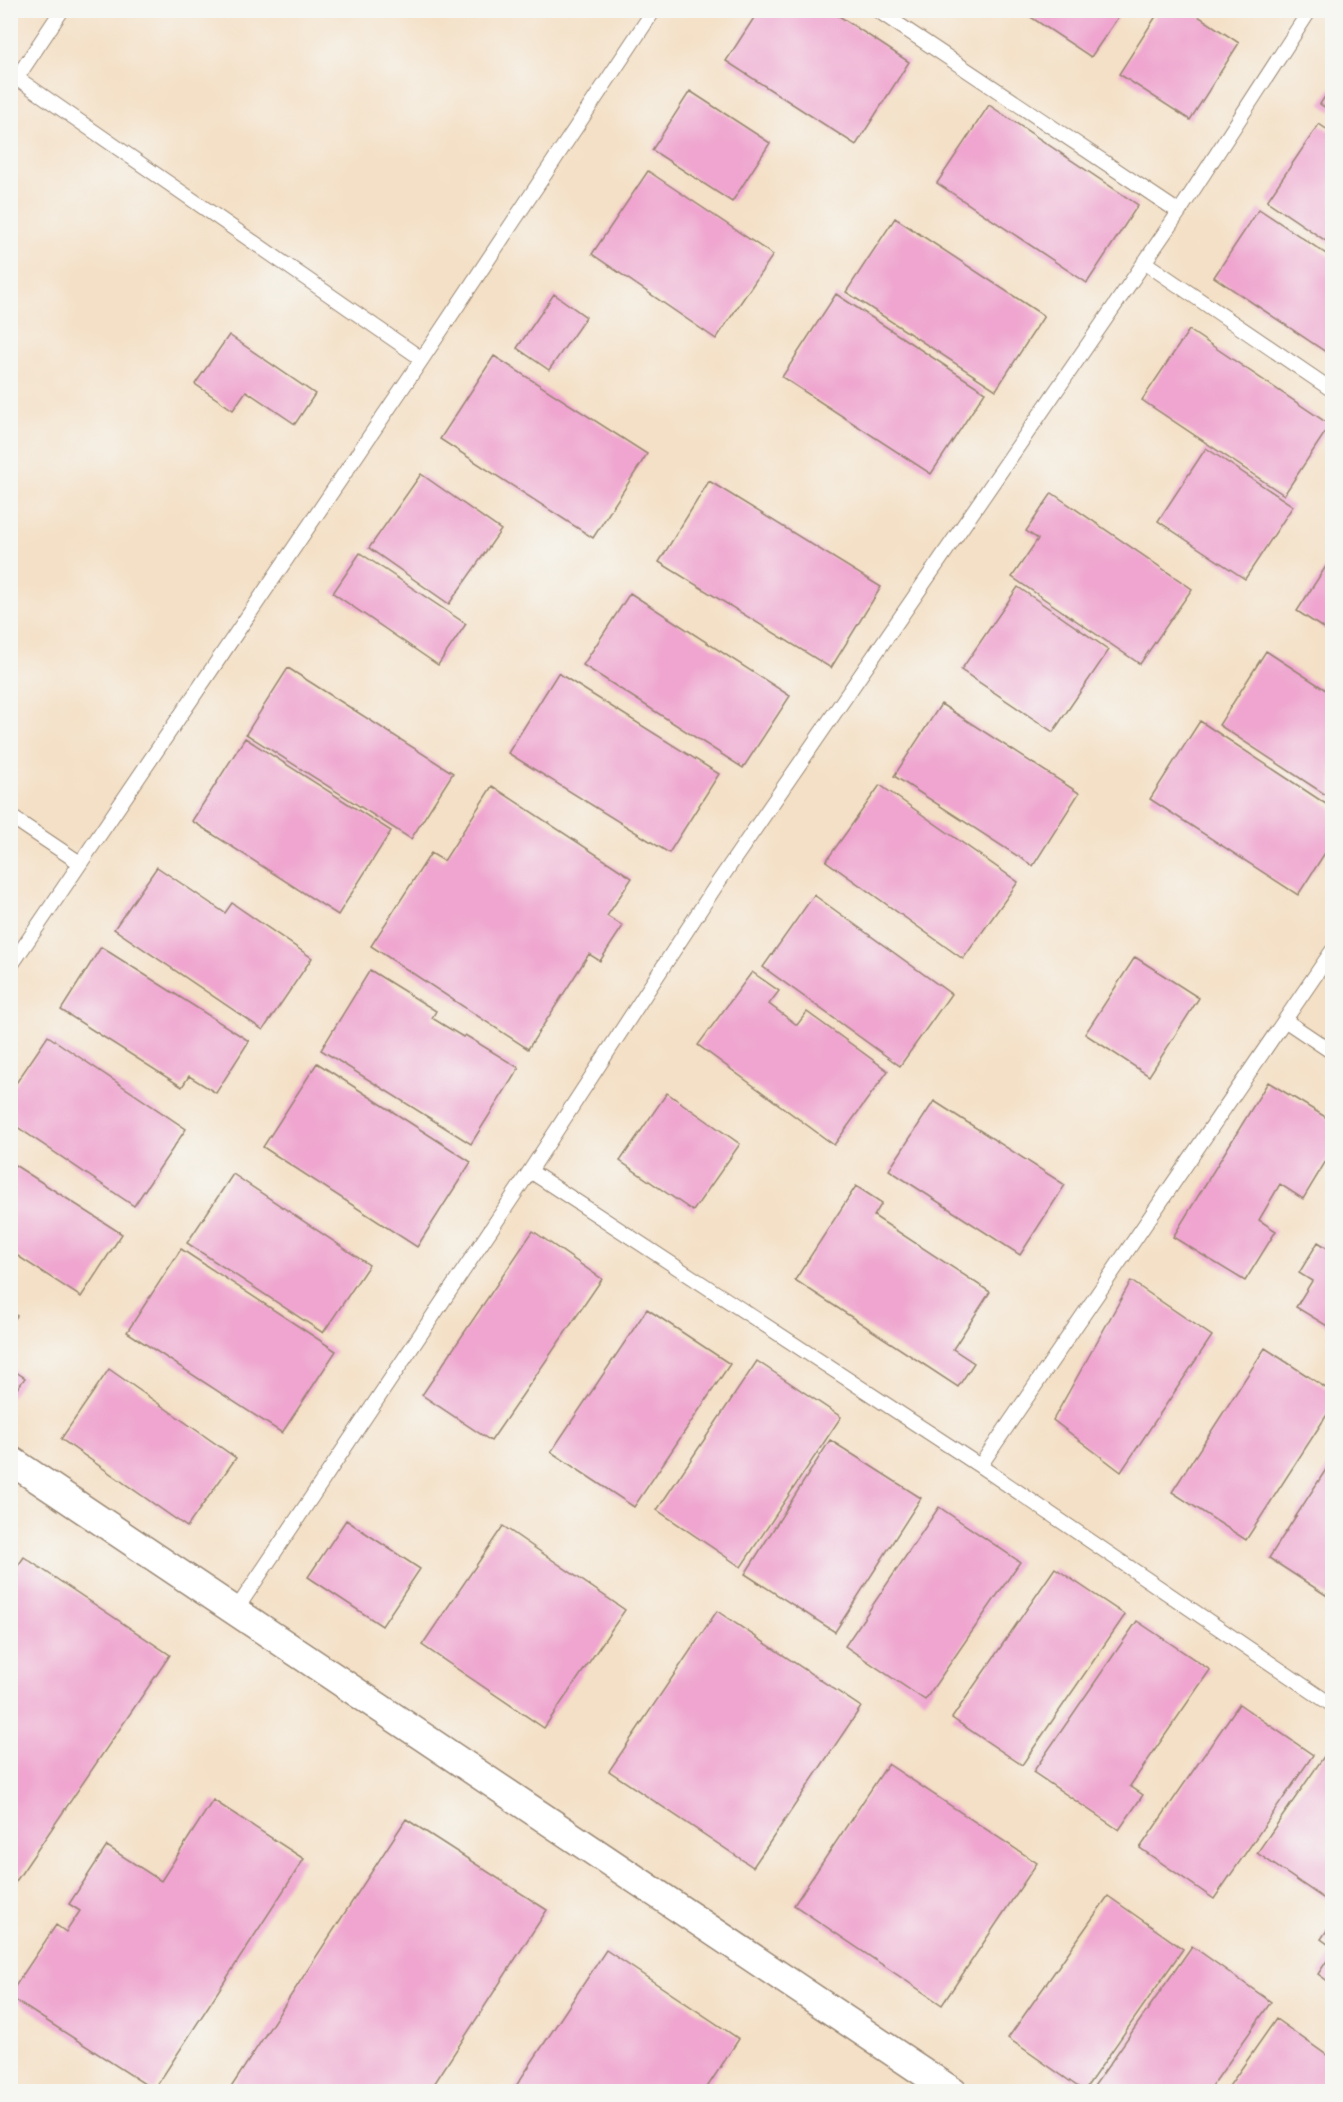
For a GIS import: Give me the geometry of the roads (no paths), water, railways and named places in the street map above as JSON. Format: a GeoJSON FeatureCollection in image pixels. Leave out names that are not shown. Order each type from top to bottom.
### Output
{"type":"FeatureCollection","features":[{"type":"Feature","properties":{"kind":"street"},"geometry":{"type":"LineString","coordinates":[[10,1460],[953,2091]]}},
{"type":"Feature","properties":{"kind":"lane"},"geometry":{"type":"LineString","coordinates":[[62,10],[14,83],[422,359]]}},
{"type":"Feature","properties":{"kind":"lane"},"geometry":{"type":"LineString","coordinates":[[10,967],[422,359],[654,10]]}},
{"type":"Feature","properties":{"kind":"lane"},"geometry":{"type":"LineString","coordinates":[[877,10],[1179,212]]}},
{"type":"Feature","properties":{"kind":"lane"},"geometry":{"type":"LineString","coordinates":[[236,1610],[530,1171],[717,884],[1179,212],[1310,10]]}},
{"type":"Feature","properties":{"kind":"lane"},"geometry":{"type":"LineString","coordinates":[[1144,262],[1332,390]]}},
{"type":"Feature","properties":{"kind":"lane"},"geometry":{"type":"LineString","coordinates":[[10,816],[80,863]]}},
{"type":"Feature","properties":{"kind":"lane"},"geometry":{"type":"LineString","coordinates":[[980,1466],[1332,951]]}},
{"type":"Feature","properties":{"kind":"lane"},"geometry":{"type":"LineString","coordinates":[[1286,1021],[1332,1052]]}},
{"type":"Feature","properties":{"kind":"lane"},"geometry":{"type":"LineString","coordinates":[[530,1171],[980,1466],[1332,1705]]}}]}
